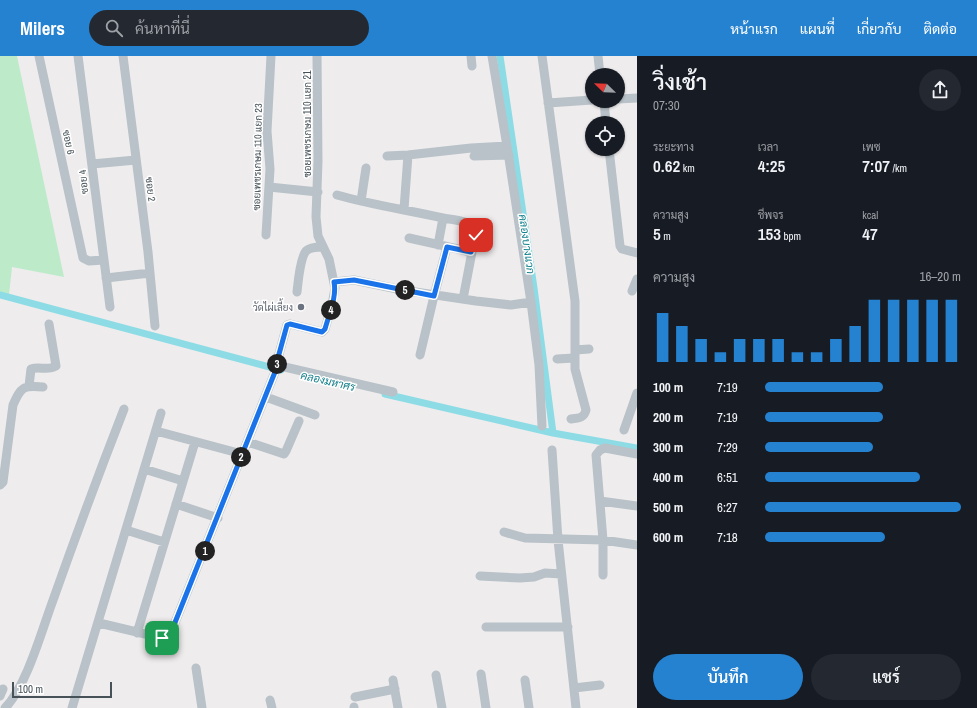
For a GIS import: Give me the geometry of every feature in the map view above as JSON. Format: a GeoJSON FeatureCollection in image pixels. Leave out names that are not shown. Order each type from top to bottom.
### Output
{"type":"FeatureCollection","features":[{"type":"Feature","properties":{"kind":"street","name":"ซอย 6"},"geometry":{"type":"LineString","coordinates":[[39,56],[83,258],[89,261],[103,260]]}},
{"type":"Feature","properties":{"kind":"street","name":"ซอย 4"},"geometry":{"type":"LineString","coordinates":[[78,56],[110,307]]}},
{"type":"Feature","properties":{"kind":"street","name":"ซอย 2"},"geometry":{"type":"LineString","coordinates":[[123,56],[150,273],[155,326]]}},
{"type":"Feature","properties":{"kind":"street","name":"ซอยเพชรเกษม 110 แยก 23"},"geometry":{"type":"LineString","coordinates":[[266,235],[270,169],[267,131],[272,56]]}},
{"type":"Feature","properties":{"kind":"street","name":"ซอยเพชรเกษม 110 แยก 21"},"geometry":{"type":"LineString","coordinates":[[276,369],[287,325],[290,324],[322,332],[325,329],[335,288],[330,259],[322,247],[318,236],[316,217],[318,192],[317,56]]}},
{"type":"Feature","properties":{"kind":"street"},"geometry":{"type":"LineString","coordinates":[[471,56],[472,66]]}},
{"type":"Feature","properties":{"kind":"street"},"geometry":{"type":"LineString","coordinates":[[492,56],[531,302],[539,365],[542,426]]}},
{"type":"Feature","properties":{"kind":"street"},"geometry":{"type":"LineString","coordinates":[[542,56],[575,301],[575,354],[577,377],[586,410],[582,417],[572,419]]}},
{"type":"Feature","properties":{"kind":"street"},"geometry":{"type":"LineString","coordinates":[[598,56],[599,68]]}},
{"type":"Feature","properties":{"kind":"street"},"geometry":{"type":"LineString","coordinates":[[625,99],[637,98]]}},
{"type":"Feature","properties":{"kind":"street"},"geometry":{"type":"LineString","coordinates":[[548,103],[585,100]]}},
{"type":"Feature","properties":{"kind":"street"},"geometry":{"type":"LineString","coordinates":[[387,156],[471,148],[508,150]]}},
{"type":"Feature","properties":{"kind":"street"},"geometry":{"type":"LineString","coordinates":[[474,156],[508,150]]}},
{"type":"Feature","properties":{"kind":"street"},"geometry":{"type":"LineString","coordinates":[[404,209],[408,155]]}},
{"type":"Feature","properties":{"kind":"street"},"geometry":{"type":"LineString","coordinates":[[610,156],[620,246],[622,249],[637,254]]}},
{"type":"Feature","properties":{"kind":"street"},"geometry":{"type":"LineString","coordinates":[[92,164],[136,160]]}},
{"type":"Feature","properties":{"kind":"street"},"geometry":{"type":"LineString","coordinates":[[361,201],[366,168]]}},
{"type":"Feature","properties":{"kind":"street"},"geometry":{"type":"LineString","coordinates":[[268,187],[318,192]]}},
{"type":"Feature","properties":{"kind":"street"},"geometry":{"type":"LineString","coordinates":[[337,195],[386,207],[404,209],[465,222],[474,226],[476,235],[471,252],[463,299]]}},
{"type":"Feature","properties":{"kind":"street"},"geometry":{"type":"LineString","coordinates":[[438,244],[443,218]]}},
{"type":"Feature","properties":{"kind":"street"},"geometry":{"type":"LineString","coordinates":[[409,238],[471,252]]}},
{"type":"Feature","properties":{"kind":"street"},"geometry":{"type":"LineString","coordinates":[[297,292],[300,270],[306,251],[311,248],[322,247]]}},
{"type":"Feature","properties":{"kind":"street"},"geometry":{"type":"LineString","coordinates":[[420,355],[447,247]]}},
{"type":"Feature","properties":{"kind":"street"},"geometry":{"type":"LineString","coordinates":[[106,278],[150,273]]}},
{"type":"Feature","properties":{"kind":"street"},"geometry":{"type":"LineString","coordinates":[[632,291],[637,279]]}},
{"type":"Feature","properties":{"kind":"street"},"geometry":{"type":"LineString","coordinates":[[334,282],[354,280],[434,296],[476,302],[512,305],[531,302]]}},
{"type":"Feature","properties":{"kind":"street"},"geometry":{"type":"LineString","coordinates":[[29,386],[31,369],[50,369],[56,366],[49,324]]}},
{"type":"Feature","properties":{"kind":"street"},"geometry":{"type":"LineString","coordinates":[[557,360],[589,348]]}},
{"type":"Feature","properties":{"kind":"street"},"geometry":{"type":"LineString","coordinates":[[99,623],[162,638],[167,638],[170,635],[218,518],[276,369],[393,392]]}},
{"type":"Feature","properties":{"kind":"street"},"geometry":{"type":"LineString","coordinates":[[0,486],[4,482],[13,405],[22,389],[29,386],[43,387]]}},
{"type":"Feature","properties":{"kind":"street"},"geometry":{"type":"LineString","coordinates":[[624,430],[637,393]]}},
{"type":"Feature","properties":{"kind":"street"},"geometry":{"type":"LineString","coordinates":[[266,397],[315,415]]}},
{"type":"Feature","properties":{"kind":"street"},"geometry":{"type":"LineString","coordinates":[[5,708],[19,689],[33,654],[124,409]]}},
{"type":"Feature","properties":{"kind":"street"},"geometry":{"type":"LineString","coordinates":[[73,708],[161,413]]}},
{"type":"Feature","properties":{"kind":"street"},"geometry":{"type":"LineString","coordinates":[[248,442],[284,454],[299,421]]}},
{"type":"Feature","properties":{"kind":"street"},"geometry":{"type":"LineString","coordinates":[[156,431],[242,454]]}},
{"type":"Feature","properties":{"kind":"street"},"geometry":{"type":"LineString","coordinates":[[137,633],[195,442]]}},
{"type":"Feature","properties":{"kind":"street"},"geometry":{"type":"LineString","coordinates":[[603,575],[603,540],[596,455],[600,450],[605,448],[637,454]]}},
{"type":"Feature","properties":{"kind":"street"},"geometry":{"type":"LineString","coordinates":[[552,450],[560,540],[561,574],[576,708]]}},
{"type":"Feature","properties":{"kind":"street"},"geometry":{"type":"LineString","coordinates":[[144,470],[183,480]]}},
{"type":"Feature","properties":{"kind":"street"},"geometry":{"type":"LineString","coordinates":[[600,501],[637,506]]}},
{"type":"Feature","properties":{"kind":"street"},"geometry":{"type":"LineString","coordinates":[[176,504],[218,518]]}},
{"type":"Feature","properties":{"kind":"street"},"geometry":{"type":"LineString","coordinates":[[126,530],[164,542]]}},
{"type":"Feature","properties":{"kind":"street"},"geometry":{"type":"LineString","coordinates":[[504,532],[525,538],[603,540],[637,545]]}},
{"type":"Feature","properties":{"kind":"street"},"geometry":{"type":"LineString","coordinates":[[480,576],[527,578],[540,576],[545,573],[561,574]]}},
{"type":"Feature","properties":{"kind":"street"},"geometry":{"type":"LineString","coordinates":[[486,627],[568,627]]}},
{"type":"Feature","properties":{"kind":"street"},"geometry":{"type":"LineString","coordinates":[[196,668],[202,708]]}},
{"type":"Feature","properties":{"kind":"street"},"geometry":{"type":"LineString","coordinates":[[481,674],[486,708]]}},
{"type":"Feature","properties":{"kind":"street"},"geometry":{"type":"LineString","coordinates":[[436,675],[442,708]]}},
{"type":"Feature","properties":{"kind":"street"},"geometry":{"type":"LineString","coordinates":[[525,680],[529,708]]}},
{"type":"Feature","properties":{"kind":"street"},"geometry":{"type":"LineString","coordinates":[[355,697],[394,684],[398,708]]}},
{"type":"Feature","properties":{"kind":"street"},"geometry":{"type":"LineString","coordinates":[[574,688],[600,685]]}},
{"type":"Feature","properties":{"kind":"green space"},"geometry":{"type":"Polygon","coordinates":[[[0,56],[17,56],[64,277],[12,267],[9,295],[0,292],[0,56]]]}},
{"type":"Feature","properties":{"kind":"waterway","name":"คลองบางแวก"},"geometry":{"type":"LineString","coordinates":[[500,56],[534,288],[553,433]]}},
{"type":"Feature","properties":{"kind":"waterway","name":"คลองมหาศร"},"geometry":{"type":"LineString","coordinates":[[0,295],[281,370]]}},
{"type":"Feature","properties":{"kind":"waterway","name":"คลองมหาศร"},"geometry":{"type":"LineString","coordinates":[[385,394],[553,433],[637,448]]}},
{"type":"Feature","properties":{"kind":"place","name":"วัดไผ่เลี้ยง"},"geometry":{"type":"Point","coordinates":[301,307]}},
{"type":"Feature","properties":{"kind":"route"},"geometry":{"type":"LineString","coordinates":[[162,638],[167,638],[170,635],[178,619],[277,367],[276,365],[287,325],[290,324],[322,332],[325,329],[332,305],[335,288],[334,282],[354,280],[434,296],[447,247],[471,252],[476,235]]}}]}
